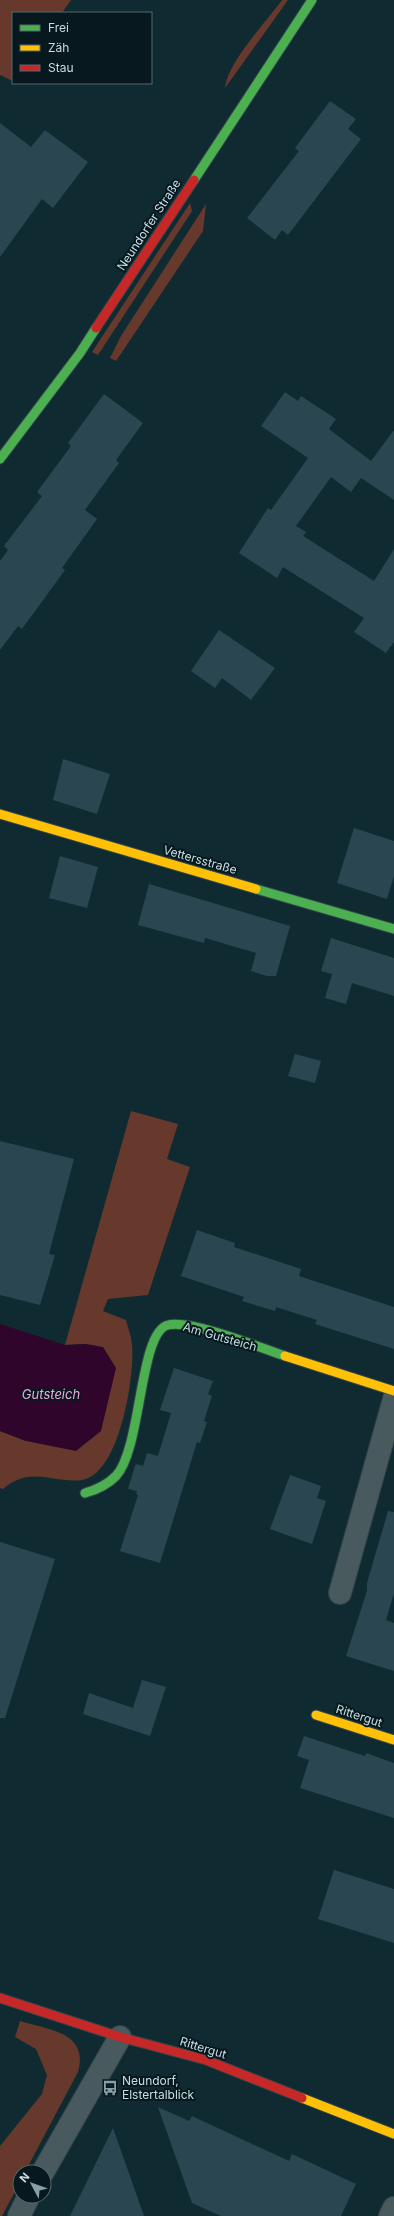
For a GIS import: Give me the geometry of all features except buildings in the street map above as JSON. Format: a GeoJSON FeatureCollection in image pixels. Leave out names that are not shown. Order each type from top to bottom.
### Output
{"type":"FeatureCollection","features":[{"type":"Feature","properties":{"kind":"street","name":"Neundorfer Straße"},"geometry":{"type":"LineString","coordinates":[[0,459],[80,353],[312,0]]}},
{"type":"Feature","properties":{"kind":"street","name":"Vettersstraße"},"geometry":{"type":"LineString","coordinates":[[0,814],[394,929]]}},
{"type":"Feature","properties":{"kind":"street","name":"Am Gutsteich"},"geometry":{"type":"LineString","coordinates":[[85,1493],[98,1489],[117,1475],[132,1442],[151,1344],[158,1330],[170,1323],[194,1327],[394,1391]]}},
{"type":"Feature","properties":{"kind":"street"},"geometry":{"type":"LineString","coordinates":[[340,1593],[394,1399]]}},
{"type":"Feature","properties":{"kind":"street","name":"Rittergut"},"geometry":{"type":"LineString","coordinates":[[316,1715],[394,1740]]}},
{"type":"Feature","properties":{"kind":"street","name":"Rittergut"},"geometry":{"type":"LineString","coordinates":[[0,1998],[120,2038],[206,2060],[394,2134]]}},
{"type":"Feature","properties":{"kind":"street"},"geometry":{"type":"LineString","coordinates":[[48,2164],[120,2038]]}},
{"type":"Feature","properties":{"kind":"street"},"geometry":{"type":"LineString","coordinates":[[18,2216],[25,2204]]}},
{"type":"Feature","properties":{"kind":"street"},"geometry":{"type":"LineString","coordinates":[[390,2216],[394,2208]]}},
{"type":"Feature","properties":{"kind":"shaded area"},"geometry":{"type":"Polygon","coordinates":[[[0,0],[71,0],[63,12],[12,12],[12,81],[0,75],[0,0]]]}},
{"type":"Feature","properties":{"kind":"shaded area"},"geometry":{"type":"Polygon","coordinates":[[[282,0],[288,0],[225,88],[233,66],[240,55],[282,0]]]}},
{"type":"Feature","properties":{"kind":"shaded area"},"geometry":{"type":"Polygon","coordinates":[[[190,203],[192,211],[98,355],[92,352],[190,203]]]}},
{"type":"Feature","properties":{"kind":"shaded area"},"geometry":{"type":"Polygon","coordinates":[[[206,204],[203,231],[116,361],[110,358],[121,336],[206,204]]]}},
{"type":"Feature","properties":{"kind":"shaded area"},"geometry":{"type":"Polygon","coordinates":[[[131,1111],[178,1124],[167,1159],[190,1167],[148,1295],[108,1299],[103,1311],[126,1320],[132,1344],[131,1377],[128,1399],[115,1443],[106,1461],[95,1474],[82,1480],[71,1481],[33,1477],[23,1478],[13,1482],[3,1489],[0,1488],[0,1431],[26,1441],[86,1344],[65,1345],[131,1111]]]}},
{"type":"Feature","properties":{"kind":"shaded area"},"geometry":{"type":"Polygon","coordinates":[[[20,2021],[54,2031],[64,2035],[72,2041],[78,2048],[80,2059],[78,2072],[29,2164],[12,2164],[12,2197],[2,2216],[0,2216],[0,2146],[42,2094],[47,2075],[36,2049],[15,2037],[20,2021]]]}},
{"type":"Feature","properties":{"kind":"water","name":"Gutsteich"},"geometry":{"type":"Polygon","coordinates":[[[0,1324],[65,1345],[86,1344],[103,1347],[116,1368],[101,1431],[76,1451],[26,1441],[0,1431],[0,1324]]]}},
{"type":"Feature","properties":{"kind":"traffic: fast"},"geometry":{"type":"LineString","coordinates":[[194,180],[312,0]]}},
{"type":"Feature","properties":{"kind":"traffic: fast"},"geometry":{"type":"LineString","coordinates":[[0,459],[80,353],[96,328]]}},
{"type":"Feature","properties":{"kind":"traffic: fast"},"geometry":{"type":"LineString","coordinates":[[256,889],[394,929]]}},
{"type":"Feature","properties":{"kind":"traffic: fast"},"geometry":{"type":"LineString","coordinates":[[85,1493],[102,1486],[113,1479],[125,1462],[131,1442],[151,1348],[159,1332],[168,1325],[178,1324],[208,1330],[285,1356]]}},
{"type":"Feature","properties":{"kind":"traffic: slow"},"geometry":{"type":"LineString","coordinates":[[0,814],[256,889]]}},
{"type":"Feature","properties":{"kind":"traffic: slow"},"geometry":{"type":"LineString","coordinates":[[285,1356],[394,1391]]}},
{"type":"Feature","properties":{"kind":"traffic: slow"},"geometry":{"type":"LineString","coordinates":[[316,1715],[394,1740]]}},
{"type":"Feature","properties":{"kind":"traffic: slow"},"geometry":{"type":"LineString","coordinates":[[302,2098],[394,2134]]}},
{"type":"Feature","properties":{"kind":"traffic: jam"},"geometry":{"type":"LineString","coordinates":[[96,328],[194,180]]}},
{"type":"Feature","properties":{"kind":"traffic: jam"},"geometry":{"type":"LineString","coordinates":[[0,1998],[120,2037],[206,2060],[302,2098]]}},
{"type":"Feature","properties":{"kind":"place","name":"Neundorf, Elstertalblick"},"geometry":{"type":"Point","coordinates":[110,2088]}}]}
